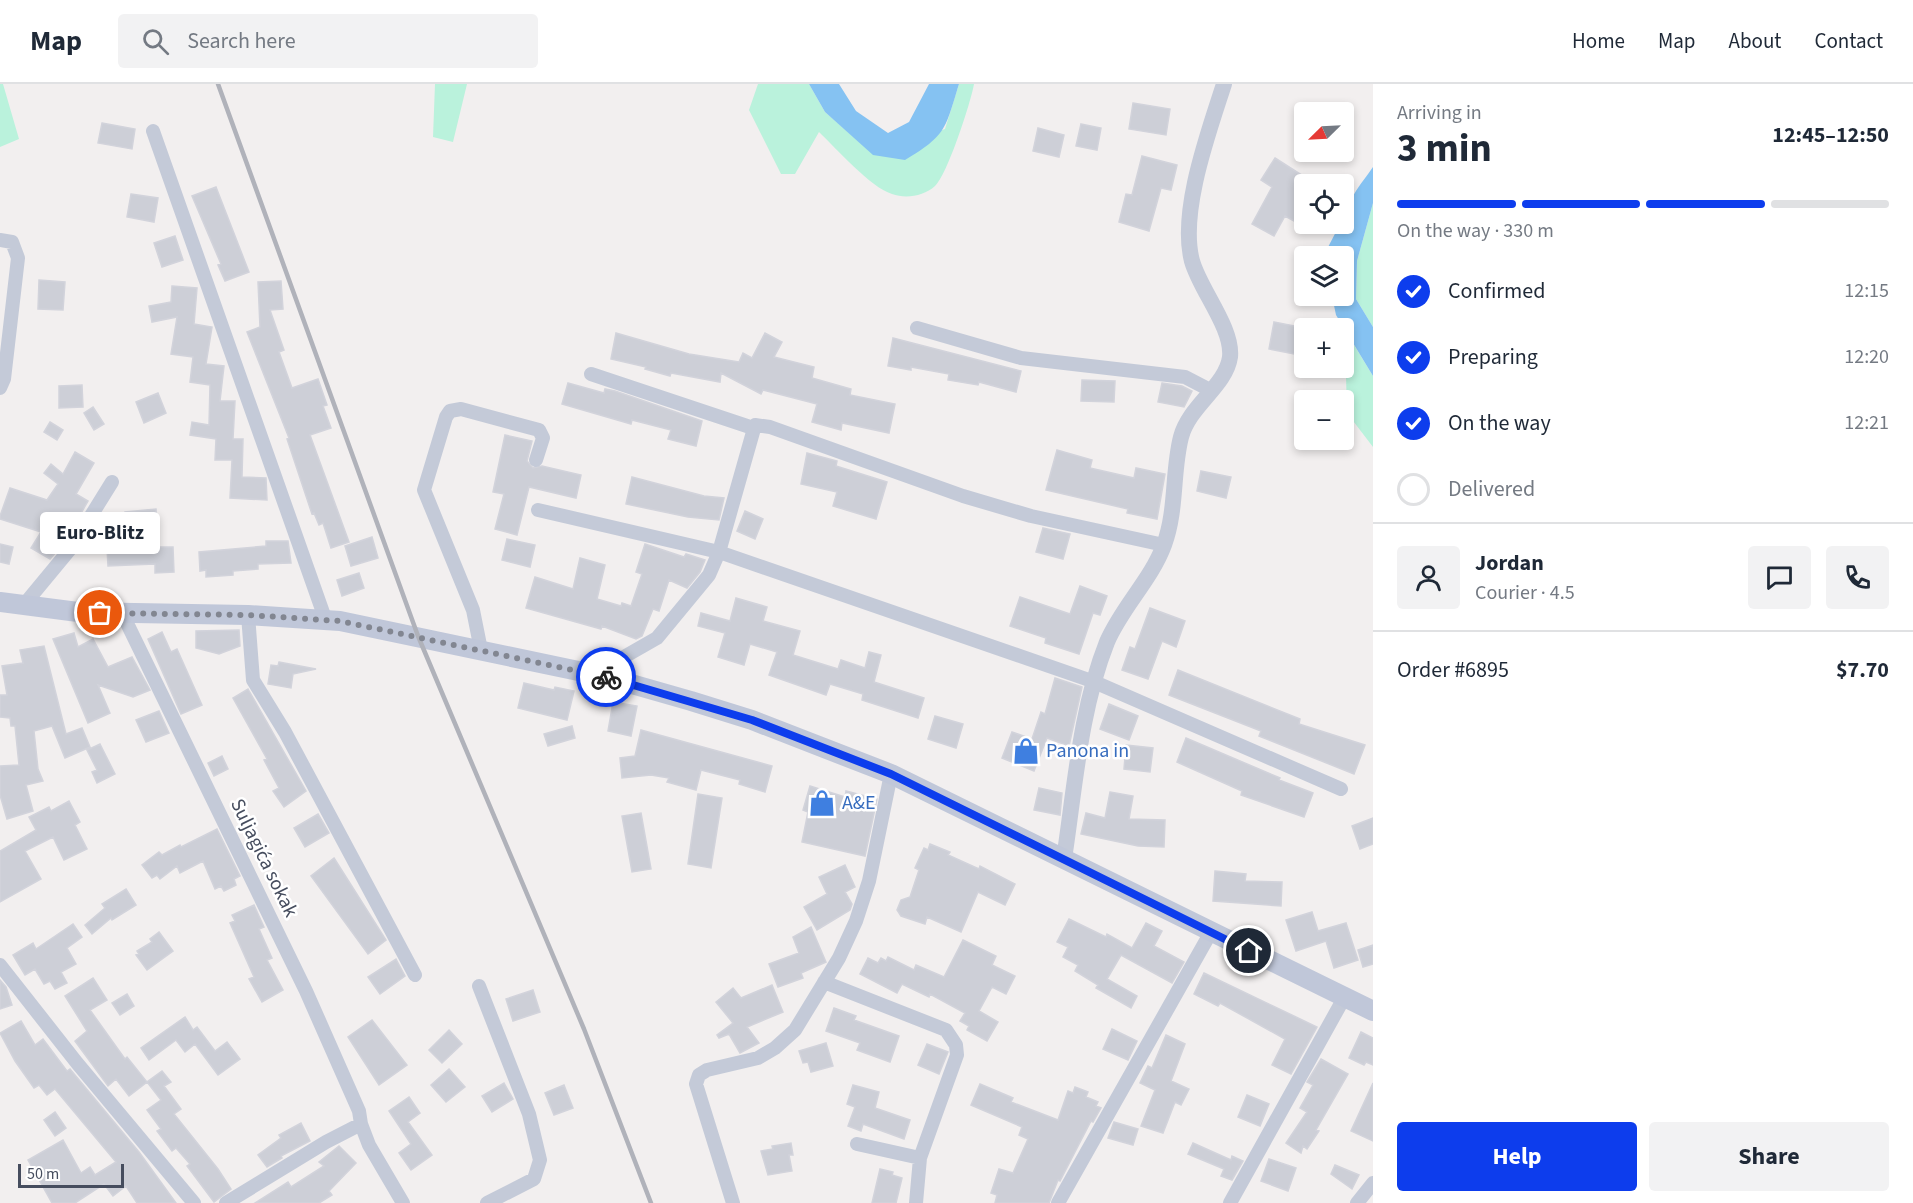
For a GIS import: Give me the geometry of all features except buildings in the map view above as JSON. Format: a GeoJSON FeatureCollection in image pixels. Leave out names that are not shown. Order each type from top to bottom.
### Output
{"type":"FeatureCollection","features":[{"type":"Feature","properties":{"kind":"main road"},"geometry":{"type":"LineString","coordinates":[[0,602],[78,612],[248,615],[326,621],[391,631],[607,677],[752,720],[891,774],[1373,1011]]}},
{"type":"Feature","properties":{"kind":"street"},"geometry":{"type":"LineString","coordinates":[[1064,859],[1092,681],[1114,626],[1149,573],[1164,545],[1172,516],[1181,436],[1199,403],[1227,367],[1230,345],[1192,262],[1190,249],[1190,222],[1205,139],[1224,84]]}},
{"type":"Feature","properties":{"kind":"street"},"geometry":{"type":"LineString","coordinates":[[153,131],[326,621]]}},
{"type":"Feature","properties":{"kind":"street"},"geometry":{"type":"LineString","coordinates":[[0,240],[12,242],[18,258],[0,388]]}},
{"type":"Feature","properties":{"kind":"street"},"geometry":{"type":"LineString","coordinates":[[917,328],[1021,358],[1185,377],[1210,390]]}},
{"type":"Feature","properties":{"kind":"street"},"geometry":{"type":"LineString","coordinates":[[591,374],[753,428]]}},
{"type":"Feature","properties":{"kind":"street"},"geometry":{"type":"LineString","coordinates":[[481,650],[473,610],[424,490],[426,477],[446,417],[450,411],[461,409],[539,430],[543,438],[536,460]]}},
{"type":"Feature","properties":{"kind":"street"},"geometry":{"type":"LineString","coordinates":[[607,677],[622,658],[657,638],[709,575],[719,552],[755,425],[770,427],[963,496],[1031,516],[1164,545]]}},
{"type":"Feature","properties":{"kind":"street"},"geometry":{"type":"LineString","coordinates":[[23,606],[71,548],[112,482]]}},
{"type":"Feature","properties":{"kind":"street"},"geometry":{"type":"LineString","coordinates":[[538,510],[719,552],[1092,681],[1341,789]]}},
{"type":"Feature","properties":{"kind":"street","name":"Suljagića sokak"},"geometry":{"type":"LineString","coordinates":[[122,613],[306,991],[355,1098],[361,1124],[369,1144],[403,1203]]}},
{"type":"Feature","properties":{"kind":"street"},"geometry":{"type":"LineString","coordinates":[[248,615],[253,680],[285,732],[415,975]]}},
{"type":"Feature","properties":{"kind":"street"},"geometry":{"type":"LineString","coordinates":[[733,1203],[696,1084],[699,1075],[707,1070],[758,1058],[775,1048],[795,1030],[824,982],[856,921],[869,881],[891,774]]}},
{"type":"Feature","properties":{"kind":"street"},"geometry":{"type":"LineString","coordinates":[[1058,1203],[1211,932]]}},
{"type":"Feature","properties":{"kind":"street"},"geometry":{"type":"LineString","coordinates":[[3,973],[194,1203]]}},
{"type":"Feature","properties":{"kind":"street"},"geometry":{"type":"LineString","coordinates":[[824,982],[938,1027],[953,1037],[957,1055],[920,1158],[916,1203]]}},
{"type":"Feature","properties":{"kind":"street"},"geometry":{"type":"LineString","coordinates":[[480,986],[529,1114],[540,1161],[534,1179],[488,1203]]}},
{"type":"Feature","properties":{"kind":"street"},"geometry":{"type":"LineString","coordinates":[[1230,1203],[1344,998]]}},
{"type":"Feature","properties":{"kind":"street"},"geometry":{"type":"LineString","coordinates":[[226,1203],[326,1142],[361,1124]]}},
{"type":"Feature","properties":{"kind":"street"},"geometry":{"type":"LineString","coordinates":[[857,1144],[920,1158]]}},
{"type":"Feature","properties":{"kind":"street"},"geometry":{"type":"LineString","coordinates":[[1357,1203],[1373,1183]]}},
{"type":"Feature","properties":{"kind":"green space"},"geometry":{"type":"Polygon","coordinates":[[[0,84],[3,84],[19,139],[0,147],[0,84]]]}},
{"type":"Feature","properties":{"kind":"green space"},"geometry":{"type":"Polygon","coordinates":[[[435,84],[467,84],[453,142],[433,137],[435,84]]]}},
{"type":"Feature","properties":{"kind":"green space"},"geometry":{"type":"Polygon","coordinates":[[[758,84],[809,84],[825,112],[873,154],[945,129],[959,84],[974,84],[958,138],[940,179],[926,192],[897,196],[874,184],[819,132],[795,174],[781,174],[749,110],[758,84]]]}},
{"type":"Feature","properties":{"kind":"green space"},"geometry":{"type":"Polygon","coordinates":[[[1373,203],[1373,327],[1356,299],[1357,261],[1373,203]]]}},
{"type":"Feature","properties":{"kind":"green space"},"geometry":{"type":"Polygon","coordinates":[[[1354,345],[1373,376],[1373,447],[1354,422],[1354,390],[1346,390],[1346,378],[1354,378],[1354,345]]]}},
{"type":"Feature","properties":{"kind":"water"},"geometry":{"type":"Polygon","coordinates":[[[809,84],[839,84],[856,111],[888,133],[909,122],[929,84],[959,84],[951,111],[942,130],[929,144],[905,160],[873,155],[825,112],[809,84]]]}},
{"type":"Feature","properties":{"kind":"water"},"geometry":{"type":"Polygon","coordinates":[[[1373,167],[1373,203],[1357,261],[1356,299],[1373,327],[1373,376],[1354,345],[1354,318],[1338,318],[1334,306],[1354,306],[1354,246],[1329,246],[1335,234],[1354,234],[1354,195],[1373,167]]]}},
{"type":"Feature","properties":{"kind":"railway"},"geometry":{"type":"LineString","coordinates":[[218,84],[418,636],[584,1029],[651,1203]]}},
{"type":"Feature","properties":{"kind":"way so far"},"geometry":{"type":"LineString","coordinates":[[100,613],[248,615],[340,621],[606,677]]}},
{"type":"Feature","properties":{"kind":"place","name":"Euro-Blitz"},"geometry":{"type":"Point","coordinates":[100,613]}},
{"type":"Feature","properties":{"kind":"place","name":"Panona in"},"geometry":{"type":"Point","coordinates":[1026,751]}},
{"type":"Feature","properties":{"kind":"place","name":"A&E"},"geometry":{"type":"Point","coordinates":[822,803]}},
{"type":"Feature","properties":{"kind":"route"},"geometry":{"type":"LineString","coordinates":[[606,677],[752,720],[891,774],[1249,951]]}}]}
